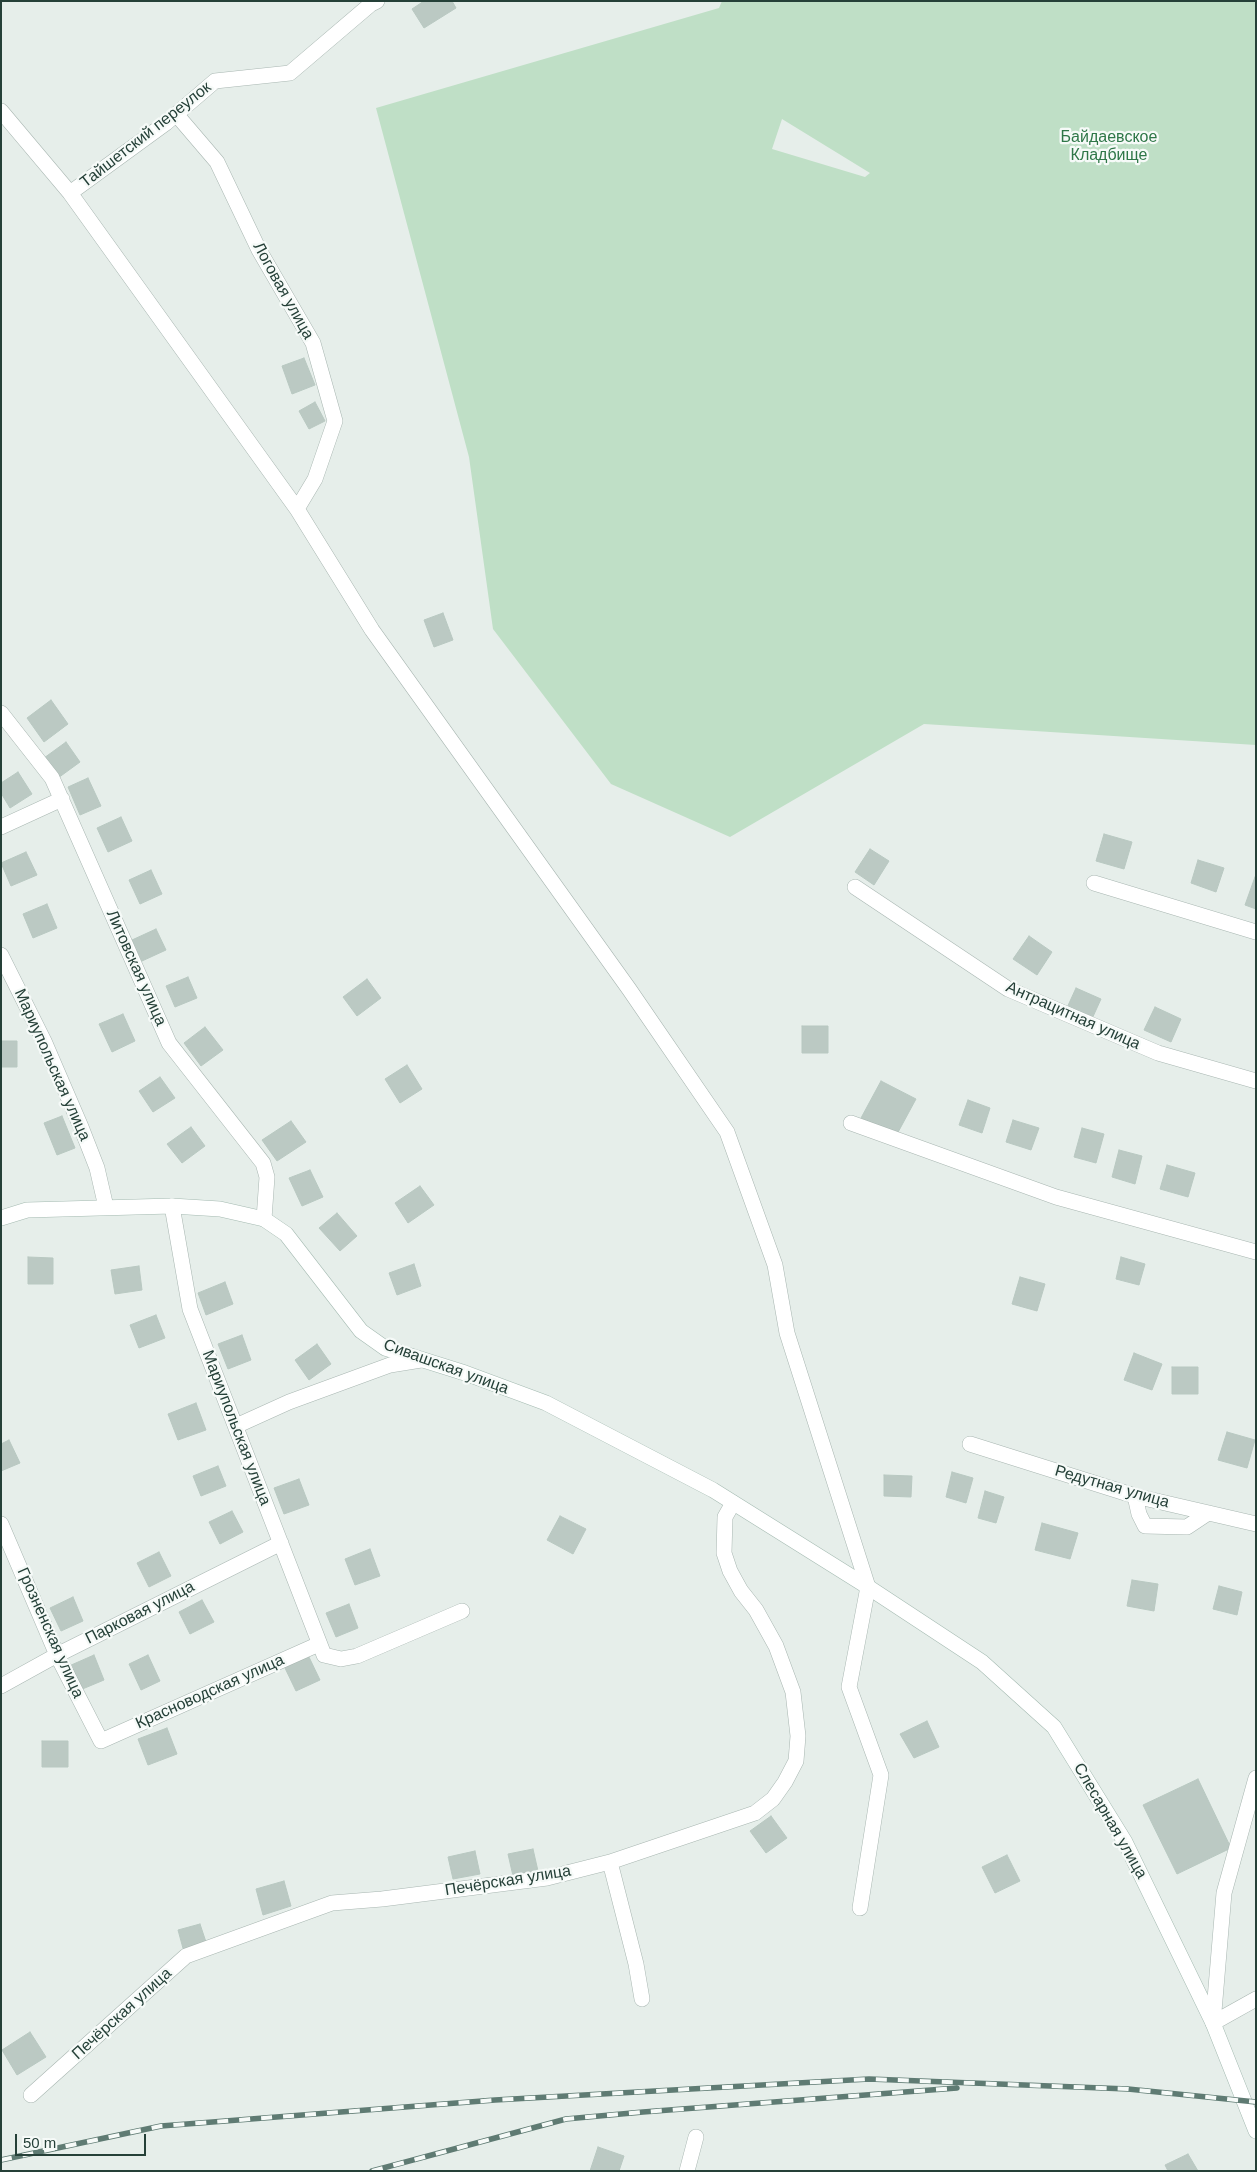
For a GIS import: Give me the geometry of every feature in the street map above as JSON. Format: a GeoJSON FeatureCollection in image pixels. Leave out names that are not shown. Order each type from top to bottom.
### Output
{"type":"FeatureCollection","features":[{"type":"Feature","properties":{"kind":"street","name":"Тайшетский переулок"},"geometry":{"type":"LineString","coordinates":[[70,193],[176,114],[215,81],[290,73],[371,4],[377,1]]}},
{"type":"Feature","properties":{"kind":"street"},"geometry":{"type":"LineString","coordinates":[[1,111],[70,193],[296,509],[372,630],[629,989],[727,1132],[775,1265],[787,1333],[868,1587],[849,1688],[881,1775],[860,1908]]}},
{"type":"Feature","properties":{"kind":"street","name":"Логовая улица"},"geometry":{"type":"LineString","coordinates":[[176,114],[217,162],[259,250],[313,343],[335,421],[315,479],[296,509]]}},
{"type":"Feature","properties":{"kind":"street","name":"Литовская улица"},"geometry":{"type":"LineString","coordinates":[[1,713],[52,778],[169,1043],[263,1163],[267,1177],[264,1219]]}},
{"type":"Feature","properties":{"kind":"street"},"geometry":{"type":"LineString","coordinates":[[1,827],[62,799]]}},
{"type":"Feature","properties":{"kind":"street"},"geometry":{"type":"LineString","coordinates":[[1094,883],[1256,932]]}},
{"type":"Feature","properties":{"kind":"street","name":"Антрацитная улица"},"geometry":{"type":"LineString","coordinates":[[855,888],[1008,989],[1158,1053],[1256,1082]]}},
{"type":"Feature","properties":{"kind":"street","name":"Мариупольская улица"},"geometry":{"type":"LineString","coordinates":[[1,955],[44,1041],[81,1127],[97,1168],[106,1206]]}},
{"type":"Feature","properties":{"kind":"street"},"geometry":{"type":"LineString","coordinates":[[851,1123],[1056,1197],[1256,1252]]}},
{"type":"Feature","properties":{"kind":"street","name":"Сивашская улица"},"geometry":{"type":"LineString","coordinates":[[1,1218],[27,1210],[106,1206],[172,1206],[220,1209],[264,1219],[286,1234],[361,1331],[385,1348],[465,1373],[546,1403],[713,1490],[868,1587]]}},
{"type":"Feature","properties":{"kind":"street","name":"Мариупольская улица"},"geometry":{"type":"LineString","coordinates":[[172,1206],[190,1309],[319,1644]]}},
{"type":"Feature","properties":{"kind":"street"},"geometry":{"type":"LineString","coordinates":[[236,1426],[289,1402],[390,1366],[421,1360]]}},
{"type":"Feature","properties":{"kind":"street","name":"Редутная улица"},"geometry":{"type":"LineString","coordinates":[[970,1444],[1135,1496],[1256,1524]]}},
{"type":"Feature","properties":{"kind":"street"},"geometry":{"type":"LineString","coordinates":[[1135,1496],[1139,1514],[1145,1526],[1188,1527],[1208,1513]]}},
{"type":"Feature","properties":{"kind":"street","name":"Печёрская улица"},"geometry":{"type":"LineString","coordinates":[[31,2096],[186,1956],[332,1903],[382,1899],[547,1878],[610,1862],[755,1813],[773,1799],[796,1761],[798,1736],[792,1692],[776,1646],[756,1610],[738,1584],[724,1553],[725,1517],[733,1503]]}},
{"type":"Feature","properties":{"kind":"street","name":"Грозненская улица"},"geometry":{"type":"LineString","coordinates":[[1,1524],[57,1655],[101,1741]]}},
{"type":"Feature","properties":{"kind":"street","name":"Парковая улица"},"geometry":{"type":"LineString","coordinates":[[1,1686],[57,1655],[281,1543]]}},
{"type":"Feature","properties":{"kind":"street","name":"Слесарная улица"},"geometry":{"type":"LineString","coordinates":[[868,1587],[982,1662],[1054,1727],[1126,1842],[1214,2023],[1256,2131]]}},
{"type":"Feature","properties":{"kind":"street"},"geometry":{"type":"LineString","coordinates":[[319,1644],[324,1655],[341,1659],[357,1656],[462,1611]]}},
{"type":"Feature","properties":{"kind":"street","name":"Красноводская улица"},"geometry":{"type":"LineString","coordinates":[[101,1741],[319,1644]]}},
{"type":"Feature","properties":{"kind":"street"},"geometry":{"type":"LineString","coordinates":[[1214,2023],[1224,1893],[1256,1778]]}},
{"type":"Feature","properties":{"kind":"street"},"geometry":{"type":"LineString","coordinates":[[610,1862],[636,1964],[642,2000]]}},
{"type":"Feature","properties":{"kind":"street"},"geometry":{"type":"LineString","coordinates":[[1214,2023],[1256,1999]]}},
{"type":"Feature","properties":{"kind":"street"},"geometry":{"type":"LineString","coordinates":[[687,2171],[696,2137]]}},
{"type":"Feature","properties":{"kind":"green space","name":"Байдаевское Кладбище"},"geometry":{"type":"Polygon","coordinates":[[[722,1],[1256,1],[1256,745],[924,724],[730,837],[611,784],[493,629],[469,457],[376,108],[719,8],[722,1]],[[782,119],[772,149],[865,177],[870,173],[782,119]]]}},
{"type":"Feature","properties":{"kind":"building"},"geometry":{"type":"Polygon","coordinates":[[[424,1],[452,1],[456,8],[424,28],[412,9],[424,1]]]}},
{"type":"Feature","properties":{"kind":"building"},"geometry":{"type":"Polygon","coordinates":[[[304,358],[315,385],[292,394],[282,366],[304,358]]]}},
{"type":"Feature","properties":{"kind":"building"},"geometry":{"type":"Polygon","coordinates":[[[315,402],[325,421],[309,429],[299,411],[315,402]]]}},
{"type":"Feature","properties":{"kind":"building"},"geometry":{"type":"Polygon","coordinates":[[[443,613],[453,640],[434,647],[424,620],[443,613]]]}},
{"type":"Feature","properties":{"kind":"building"},"geometry":{"type":"Polygon","coordinates":[[[51,700],[68,724],[44,742],[27,718],[51,700]]]}},
{"type":"Feature","properties":{"kind":"building"},"geometry":{"type":"Polygon","coordinates":[[[66,742],[80,762],[58,778],[44,758],[66,742]]]}},
{"type":"Feature","properties":{"kind":"building"},"geometry":{"type":"Polygon","coordinates":[[[18,772],[32,794],[10,808],[1,793],[1,783],[18,772]]]}},
{"type":"Feature","properties":{"kind":"building"},"geometry":{"type":"Polygon","coordinates":[[[88,778],[101,806],[80,815],[68,787],[88,778]]]}},
{"type":"Feature","properties":{"kind":"building"},"geometry":{"type":"Polygon","coordinates":[[[121,817],[132,841],[108,852],[97,828],[121,817]]]}},
{"type":"Feature","properties":{"kind":"building"},"geometry":{"type":"Polygon","coordinates":[[[1104,834],[1132,842],[1124,869],[1096,861],[1104,834]]]}},
{"type":"Feature","properties":{"kind":"building"},"geometry":{"type":"Polygon","coordinates":[[[870,849],[889,861],[874,885],[855,872],[870,849]]]}},
{"type":"Feature","properties":{"kind":"building"},"geometry":{"type":"Polygon","coordinates":[[[26,852],[37,875],[11,886],[1,863],[26,852]]]}},
{"type":"Feature","properties":{"kind":"building"},"geometry":{"type":"Polygon","coordinates":[[[1198,860],[1224,868],[1216,892],[1191,883],[1198,860]]]}},
{"type":"Feature","properties":{"kind":"building"},"geometry":{"type":"Polygon","coordinates":[[[151,870],[162,894],[140,904],[129,880],[151,870]]]}},
{"type":"Feature","properties":{"kind":"building"},"geometry":{"type":"Polygon","coordinates":[[[1256,877],[1256,909],[1245,905],[1256,877]]]}},
{"type":"Feature","properties":{"kind":"building"},"geometry":{"type":"Polygon","coordinates":[[[47,904],[57,928],[33,938],[23,914],[47,904]]]}},
{"type":"Feature","properties":{"kind":"building"},"geometry":{"type":"Polygon","coordinates":[[[156,929],[166,950],[142,961],[132,940],[156,929]]]}},
{"type":"Feature","properties":{"kind":"building"},"geometry":{"type":"Polygon","coordinates":[[[1029,936],[1052,952],[1037,975],[1013,959],[1029,936]]]}},
{"type":"Feature","properties":{"kind":"building"},"geometry":{"type":"Polygon","coordinates":[[[188,977],[197,998],[175,1007],[166,986],[188,977]]]}},
{"type":"Feature","properties":{"kind":"building"},"geometry":{"type":"Polygon","coordinates":[[[367,979],[381,998],[357,1016],[343,997],[367,979]]]}},
{"type":"Feature","properties":{"kind":"building"},"geometry":{"type":"Polygon","coordinates":[[[1076,988],[1101,999],[1091,1021],[1066,1010],[1076,988]]]}},
{"type":"Feature","properties":{"kind":"building"},"geometry":{"type":"Polygon","coordinates":[[[1155,1007],[1181,1019],[1171,1042],[1144,1030],[1155,1007]]]}},
{"type":"Feature","properties":{"kind":"building"},"geometry":{"type":"Polygon","coordinates":[[[123,1014],[135,1041],[112,1052],[99,1024],[123,1014]]]}},
{"type":"Feature","properties":{"kind":"building"},"geometry":{"type":"Polygon","coordinates":[[[802,1026],[828,1026],[828,1053],[802,1053],[802,1026]]]}},
{"type":"Feature","properties":{"kind":"building"},"geometry":{"type":"Polygon","coordinates":[[[205,1027],[223,1050],[201,1066],[184,1043],[205,1027]]]}},
{"type":"Feature","properties":{"kind":"building"},"geometry":{"type":"Polygon","coordinates":[[[1,1041],[17,1041],[17,1067],[1,1067],[1,1041]]]}},
{"type":"Feature","properties":{"kind":"building"},"geometry":{"type":"Polygon","coordinates":[[[407,1065],[422,1089],[400,1103],[385,1079],[407,1065]]]}},
{"type":"Feature","properties":{"kind":"building"},"geometry":{"type":"Polygon","coordinates":[[[160,1077],[175,1098],[153,1112],[139,1091],[160,1077]]]}},
{"type":"Feature","properties":{"kind":"building"},"geometry":{"type":"Polygon","coordinates":[[[881,1081],[916,1099],[896,1136],[861,1118],[881,1081]]]}},
{"type":"Feature","properties":{"kind":"building"},"geometry":{"type":"Polygon","coordinates":[[[968,1100],[990,1108],[982,1133],[959,1125],[968,1100]]]}},
{"type":"Feature","properties":{"kind":"building"},"geometry":{"type":"Polygon","coordinates":[[[62,1116],[75,1148],[57,1155],[44,1123],[62,1116]]]}},
{"type":"Feature","properties":{"kind":"building"},"geometry":{"type":"Polygon","coordinates":[[[1013,1120],[1039,1128],[1031,1150],[1006,1142],[1013,1120]]]}},
{"type":"Feature","properties":{"kind":"building"},"geometry":{"type":"Polygon","coordinates":[[[291,1121],[306,1142],[277,1161],[262,1140],[291,1121]]]}},
{"type":"Feature","properties":{"kind":"building"},"geometry":{"type":"Polygon","coordinates":[[[191,1127],[205,1146],[182,1163],[167,1144],[191,1127]]]}},
{"type":"Feature","properties":{"kind":"building"},"geometry":{"type":"Polygon","coordinates":[[[1082,1128],[1104,1134],[1096,1163],[1074,1157],[1082,1128]]]}},
{"type":"Feature","properties":{"kind":"building"},"geometry":{"type":"Polygon","coordinates":[[[1119,1150],[1142,1156],[1135,1184],[1112,1177],[1119,1150]]]}},
{"type":"Feature","properties":{"kind":"building"},"geometry":{"type":"Polygon","coordinates":[[[1167,1165],[1195,1173],[1188,1197],[1160,1189],[1167,1165]]]}},
{"type":"Feature","properties":{"kind":"building"},"geometry":{"type":"Polygon","coordinates":[[[310,1170],[323,1197],[302,1206],[289,1178],[310,1170]]]}},
{"type":"Feature","properties":{"kind":"building"},"geometry":{"type":"Polygon","coordinates":[[[420,1186],[434,1205],[408,1223],[395,1203],[420,1186]]]}},
{"type":"Feature","properties":{"kind":"building"},"geometry":{"type":"Polygon","coordinates":[[[337,1213],[357,1236],[340,1251],[319,1228],[337,1213]]]}},
{"type":"Feature","properties":{"kind":"building"},"geometry":{"type":"Polygon","coordinates":[[[28,1257],[53,1258],[53,1284],[28,1284],[28,1257]]]}},
{"type":"Feature","properties":{"kind":"building"},"geometry":{"type":"Polygon","coordinates":[[[1121,1257],[1145,1264],[1139,1285],[1116,1279],[1121,1257]]]}},
{"type":"Feature","properties":{"kind":"building"},"geometry":{"type":"Polygon","coordinates":[[[414,1264],[421,1286],[397,1295],[389,1273],[414,1264]]]}},
{"type":"Feature","properties":{"kind":"building"},"geometry":{"type":"Polygon","coordinates":[[[139,1266],[142,1290],[115,1294],[111,1270],[139,1266]]]}},
{"type":"Feature","properties":{"kind":"building"},"geometry":{"type":"Polygon","coordinates":[[[1020,1277],[1045,1284],[1037,1311],[1012,1304],[1020,1277]]]}},
{"type":"Feature","properties":{"kind":"building"},"geometry":{"type":"Polygon","coordinates":[[[225,1282],[233,1304],[206,1315],[198,1293],[225,1282]]]}},
{"type":"Feature","properties":{"kind":"building"},"geometry":{"type":"Polygon","coordinates":[[[156,1315],[165,1338],[139,1348],[130,1325],[156,1315]]]}},
{"type":"Feature","properties":{"kind":"building"},"geometry":{"type":"Polygon","coordinates":[[[242,1335],[251,1360],[228,1369],[218,1344],[242,1335]]]}},
{"type":"Feature","properties":{"kind":"building"},"geometry":{"type":"Polygon","coordinates":[[[317,1344],[331,1364],[309,1380],[295,1360],[317,1344]]]}},
{"type":"Feature","properties":{"kind":"building"},"geometry":{"type":"Polygon","coordinates":[[[1134,1353],[1162,1364],[1152,1390],[1124,1380],[1134,1353]]]}},
{"type":"Feature","properties":{"kind":"building"},"geometry":{"type":"Polygon","coordinates":[[[1172,1367],[1198,1367],[1198,1394],[1172,1394],[1172,1367]]]}},
{"type":"Feature","properties":{"kind":"building"},"geometry":{"type":"Polygon","coordinates":[[[196,1403],[206,1430],[178,1440],[168,1414],[196,1403]]]}},
{"type":"Feature","properties":{"kind":"building"},"geometry":{"type":"Polygon","coordinates":[[[1227,1432],[1255,1440],[1247,1468],[1218,1460],[1227,1432]]]}},
{"type":"Feature","properties":{"kind":"building"},"geometry":{"type":"Polygon","coordinates":[[[9,1440],[20,1463],[1,1471],[1,1444],[9,1440]]]}},
{"type":"Feature","properties":{"kind":"building"},"geometry":{"type":"Polygon","coordinates":[[[218,1466],[226,1486],[201,1496],[193,1476],[218,1466]]]}},
{"type":"Feature","properties":{"kind":"building"},"geometry":{"type":"Polygon","coordinates":[[[952,1472],[973,1478],[966,1503],[946,1497],[952,1472]]]}},
{"type":"Feature","properties":{"kind":"building"},"geometry":{"type":"Polygon","coordinates":[[[884,1475],[912,1476],[911,1497],[884,1496],[884,1475]]]}},
{"type":"Feature","properties":{"kind":"building"},"geometry":{"type":"Polygon","coordinates":[[[299,1479],[309,1505],[284,1514],[274,1488],[299,1479]]]}},
{"type":"Feature","properties":{"kind":"building"},"geometry":{"type":"Polygon","coordinates":[[[985,1491],[1004,1497],[996,1523],[978,1518],[985,1491]]]}},
{"type":"Feature","properties":{"kind":"building"},"geometry":{"type":"Polygon","coordinates":[[[232,1511],[243,1532],[220,1544],[209,1522],[232,1511]]]}},
{"type":"Feature","properties":{"kind":"building"},"geometry":{"type":"Polygon","coordinates":[[[560,1516],[586,1529],[573,1554],[547,1540],[560,1516]]]}},
{"type":"Feature","properties":{"kind":"building"},"geometry":{"type":"Polygon","coordinates":[[[1042,1523],[1078,1533],[1070,1559],[1035,1550],[1042,1523]]]}},
{"type":"Feature","properties":{"kind":"building"},"geometry":{"type":"Polygon","coordinates":[[[370,1549],[380,1576],[355,1585],[345,1559],[370,1549]]]}},
{"type":"Feature","properties":{"kind":"building"},"geometry":{"type":"Polygon","coordinates":[[[159,1552],[171,1576],[149,1587],[137,1563],[159,1552]]]}},
{"type":"Feature","properties":{"kind":"building"},"geometry":{"type":"Polygon","coordinates":[[[1132,1580],[1158,1584],[1154,1611],[1127,1606],[1132,1580]]]}},
{"type":"Feature","properties":{"kind":"building"},"geometry":{"type":"Polygon","coordinates":[[[1219,1586],[1242,1592],[1237,1615],[1213,1609],[1219,1586]]]}},
{"type":"Feature","properties":{"kind":"building"},"geometry":{"type":"Polygon","coordinates":[[[73,1597],[83,1621],[61,1631],[50,1608],[73,1597]]]}},
{"type":"Feature","properties":{"kind":"building"},"geometry":{"type":"Polygon","coordinates":[[[202,1600],[214,1622],[190,1634],[179,1612],[202,1600]]]}},
{"type":"Feature","properties":{"kind":"building"},"geometry":{"type":"Polygon","coordinates":[[[349,1604],[358,1628],[336,1637],[326,1613],[349,1604]]]}},
{"type":"Feature","properties":{"kind":"building"},"geometry":{"type":"Polygon","coordinates":[[[94,1655],[104,1680],[80,1690],[69,1666],[94,1655]]]}},
{"type":"Feature","properties":{"kind":"building"},"geometry":{"type":"Polygon","coordinates":[[[148,1655],[160,1681],[141,1690],[129,1664],[148,1655]]]}},
{"type":"Feature","properties":{"kind":"building"},"geometry":{"type":"Polygon","coordinates":[[[308,1655],[320,1680],[296,1691],[284,1666],[308,1655]]]}},
{"type":"Feature","properties":{"kind":"building"},"geometry":{"type":"Polygon","coordinates":[[[927,1721],[939,1747],[914,1758],[900,1734],[927,1721]]]}},
{"type":"Feature","properties":{"kind":"building"},"geometry":{"type":"Polygon","coordinates":[[[167,1728],[177,1754],[148,1765],[138,1739],[167,1728]]]}},
{"type":"Feature","properties":{"kind":"building"},"geometry":{"type":"Polygon","coordinates":[[[42,1741],[68,1741],[68,1767],[42,1767],[42,1741]]]}},
{"type":"Feature","properties":{"kind":"building"},"geometry":{"type":"Polygon","coordinates":[[[1198,1779],[1231,1848],[1177,1874],[1143,1805],[1198,1779]]]}},
{"type":"Feature","properties":{"kind":"building"},"geometry":{"type":"Polygon","coordinates":[[[771,1816],[787,1838],[766,1853],[750,1831],[771,1816]]]}},
{"type":"Feature","properties":{"kind":"building"},"geometry":{"type":"Polygon","coordinates":[[[533,1849],[538,1871],[513,1876],[508,1854],[533,1849]]]}},
{"type":"Feature","properties":{"kind":"building"},"geometry":{"type":"Polygon","coordinates":[[[475,1851],[480,1874],[453,1879],[448,1857],[475,1851]]]}},
{"type":"Feature","properties":{"kind":"building"},"geometry":{"type":"Polygon","coordinates":[[[1007,1855],[1020,1881],[995,1893],[982,1867],[1007,1855]]]}},
{"type":"Feature","properties":{"kind":"building"},"geometry":{"type":"Polygon","coordinates":[[[284,1881],[291,1906],[263,1915],[256,1889],[284,1881]]]}},
{"type":"Feature","properties":{"kind":"building"},"geometry":{"type":"Polygon","coordinates":[[[200,1924],[207,1945],[184,1952],[178,1930],[200,1924]]]}},
{"type":"Feature","properties":{"kind":"building"},"geometry":{"type":"Polygon","coordinates":[[[30,2032],[46,2057],[17,2075],[2,2050],[30,2032]]]}},
{"type":"Feature","properties":{"kind":"building"},"geometry":{"type":"Polygon","coordinates":[[[598,2147],[624,2156],[619,2171],[590,2171],[598,2147]]]}},
{"type":"Feature","properties":{"kind":"building"},"geometry":{"type":"Polygon","coordinates":[[[1188,2154],[1198,2171],[1168,2171],[1165,2165],[1188,2154]]]}},
{"type":"Feature","properties":{"kind":"railway"},"geometry":{"type":"LineString","coordinates":[[1,2160],[161,2126],[495,2100],[869,2079],[1128,2089],[1256,2102]]}},
{"type":"Feature","properties":{"kind":"railway"},"geometry":{"type":"LineString","coordinates":[[372,2171],[566,2119],[957,2088]]}}]}
